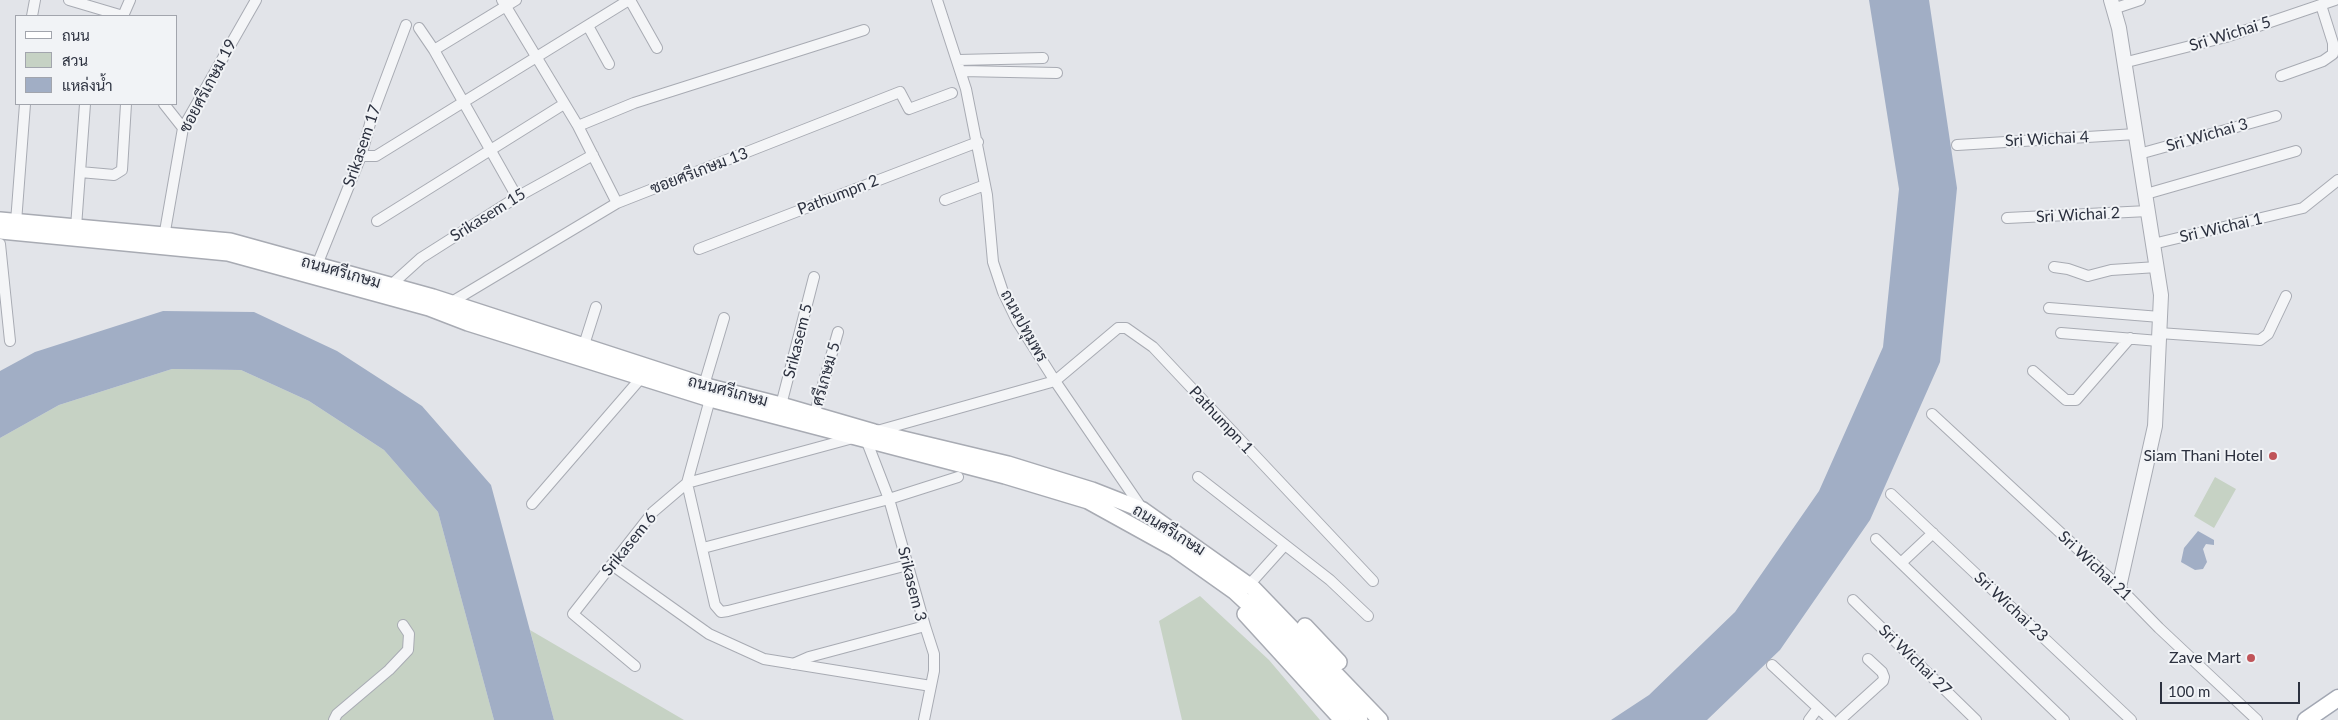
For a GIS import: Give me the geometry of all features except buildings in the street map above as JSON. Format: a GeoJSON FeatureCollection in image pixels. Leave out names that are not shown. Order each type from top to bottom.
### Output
{"type":"FeatureCollection","features":[{"type":"Feature","properties":{"kind":"main road","name":"ถนนศรีเกษม"},"geometry":{"type":"LineString","coordinates":[[0,220],[164,237],[212,246],[429,308],[641,378],[781,405],[865,437],[1008,464],[1092,490],[1143,510],[1251,587],[1356,715]]}},
{"type":"Feature","properties":{"kind":"main road","name":"ถนนศรีเกษม"},"geometry":{"type":"LineString","coordinates":[[0,231],[212,246],[230,241],[450,303],[707,392],[1088,501],[1174,548],[1235,592],[1278,632],[1356,715],[1380,720]]}},
{"type":"Feature","properties":{"kind":"main road"},"geometry":{"type":"LineString","coordinates":[[1251,587],[1299,621],[1392,720]]}},
{"type":"Feature","properties":{"kind":"main road"},"geometry":{"type":"LineString","coordinates":[[2306,720],[2338,698]]}},
{"type":"Feature","properties":{"kind":"street"},"geometry":{"type":"LineString","coordinates":[[32,15],[35,0]]}},
{"type":"Feature","properties":{"kind":"street"},"geometry":{"type":"LineString","coordinates":[[70,0],[120,15]]}},
{"type":"Feature","properties":{"kind":"street"},"geometry":{"type":"LineString","coordinates":[[123,15],[130,0]]}},
{"type":"Feature","properties":{"kind":"street","name":"ซอยศรีเกษม 19"},"geometry":{"type":"LineString","coordinates":[[164,237],[183,128],[256,0]]}},
{"type":"Feature","properties":{"kind":"street"},"geometry":{"type":"LineString","coordinates":[[434,50],[504,3],[516,0]]}},
{"type":"Feature","properties":{"kind":"street"},"geometry":{"type":"LineString","coordinates":[[360,156],[376,156],[630,0],[657,48]]}},
{"type":"Feature","properties":{"kind":"street","name":"ถนนปทุมพร"},"geometry":{"type":"LineString","coordinates":[[687,483],[865,437],[1055,381],[1017,321],[993,262],[985,185],[978,142],[962,71],[937,0]]}},
{"type":"Feature","properties":{"kind":"street"},"geometry":{"type":"LineString","coordinates":[[2119,587],[2154,426],[2161,295],[2136,134],[2112,5],[2140,0]]}},
{"type":"Feature","properties":{"kind":"street","name":"Sri Wichai 5"},"geometry":{"type":"LineString","coordinates":[[2123,63],[2226,37],[2335,0]]}},
{"type":"Feature","properties":{"kind":"street"},"geometry":{"type":"LineString","coordinates":[[504,3],[578,126],[617,203]]}},
{"type":"Feature","properties":{"kind":"street"},"geometry":{"type":"LineString","coordinates":[[2282,76],[2323,61],[2333,54],[2333,43],[2321,5]]}},
{"type":"Feature","properties":{"kind":"street","name":"Srikasem 17"},"geometry":{"type":"LineString","coordinates":[[317,265],[360,156],[406,25]]}},
{"type":"Feature","properties":{"kind":"street"},"geometry":{"type":"LineString","coordinates":[[588,26],[610,64]]}},
{"type":"Feature","properties":{"kind":"street"},"geometry":{"type":"LineString","coordinates":[[419,28],[434,50],[517,197]]}},
{"type":"Feature","properties":{"kind":"street"},"geometry":{"type":"LineString","coordinates":[[578,126],[634,103],[864,30]]}},
{"type":"Feature","properties":{"kind":"street"},"geometry":{"type":"LineString","coordinates":[[958,60],[1043,58]]}},
{"type":"Feature","properties":{"kind":"street"},"geometry":{"type":"LineString","coordinates":[[962,71],[1056,73]]}},
{"type":"Feature","properties":{"kind":"street","name":"ซอยศรีเกษม 13"},"geometry":{"type":"LineString","coordinates":[[450,303],[617,203],[900,92],[909,109],[952,93]]}},
{"type":"Feature","properties":{"kind":"street"},"geometry":{"type":"LineString","coordinates":[[377,221],[564,104]]}},
{"type":"Feature","properties":{"kind":"street"},"geometry":{"type":"LineString","coordinates":[[16,222],[25,105]]}},
{"type":"Feature","properties":{"kind":"street"},"geometry":{"type":"LineString","coordinates":[[76,227],[85,105]]}},
{"type":"Feature","properties":{"kind":"street"},"geometry":{"type":"LineString","coordinates":[[80,172],[114,175],[122,170],[126,105]]}},
{"type":"Feature","properties":{"kind":"street"},"geometry":{"type":"LineString","coordinates":[[165,105],[183,128]]}},
{"type":"Feature","properties":{"kind":"street","name":"Sri Wichai 3"},"geometry":{"type":"LineString","coordinates":[[2139,154],[2276,116]]}},
{"type":"Feature","properties":{"kind":"street","name":"Sri Wichai 4"},"geometry":{"type":"LineString","coordinates":[[1957,144],[2136,134]]}},
{"type":"Feature","properties":{"kind":"street","name":"Pathumpn 2"},"geometry":{"type":"LineString","coordinates":[[699,249],[978,142]]}},
{"type":"Feature","properties":{"kind":"street"},"geometry":{"type":"LineString","coordinates":[[2146,194],[2296,151]]}},
{"type":"Feature","properties":{"kind":"street","name":"Srikasem 15"},"geometry":{"type":"LineString","coordinates":[[390,286],[421,258],[517,197],[593,155]]}},
{"type":"Feature","properties":{"kind":"street","name":"Sri Wichai 1"},"geometry":{"type":"LineString","coordinates":[[2153,244],[2303,208],[2338,180]]}},
{"type":"Feature","properties":{"kind":"street"},"geometry":{"type":"LineString","coordinates":[[945,200],[985,185]]}},
{"type":"Feature","properties":{"kind":"street","name":"Sri Wichai 2"},"geometry":{"type":"LineString","coordinates":[[2007,218],[2148,211]]}},
{"type":"Feature","properties":{"kind":"street"},"geometry":{"type":"LineString","coordinates":[[0,244],[10,341]]}},
{"type":"Feature","properties":{"kind":"street"},"geometry":{"type":"LineString","coordinates":[[2054,268],[2068,269],[2088,276],[2111,270],[2157,267]]}},
{"type":"Feature","properties":{"kind":"street","name":"Srikasem 5"},"geometry":{"type":"LineString","coordinates":[[781,405],[814,277]]}},
{"type":"Feature","properties":{"kind":"street"},"geometry":{"type":"LineString","coordinates":[[2062,333],[2130,338],[2260,340],[2268,334],[2286,296]]}},
{"type":"Feature","properties":{"kind":"street"},"geometry":{"type":"LineString","coordinates":[[583,348],[596,308]]}},
{"type":"Feature","properties":{"kind":"street"},"geometry":{"type":"LineString","coordinates":[[2049,308],[2160,317]]}},
{"type":"Feature","properties":{"kind":"street"},"geometry":{"type":"LineString","coordinates":[[724,318],[687,483],[717,609],[721,612],[908,565]]}},
{"type":"Feature","properties":{"kind":"street","name":"Pathumpn 1"},"geometry":{"type":"LineString","coordinates":[[1055,381],[1118,328],[1126,328],[1153,347],[1373,582]]}},
{"type":"Feature","properties":{"kind":"street","name":"ศรีเกษม 5"},"geometry":{"type":"LineString","coordinates":[[814,416],[838,332]]}},
{"type":"Feature","properties":{"kind":"street"},"geometry":{"type":"LineString","coordinates":[[2033,372],[2066,400],[2076,400],[2130,338]]}},
{"type":"Feature","properties":{"kind":"street"},"geometry":{"type":"LineString","coordinates":[[532,504],[641,378]]}},
{"type":"Feature","properties":{"kind":"street"},"geometry":{"type":"LineString","coordinates":[[1055,381],[1143,510]]}},
{"type":"Feature","properties":{"kind":"street","name":"Sri Wichai 21"},"geometry":{"type":"LineString","coordinates":[[1932,414],[2119,587],[2256,720]]}},
{"type":"Feature","properties":{"kind":"street","name":"Srikasem 3"},"geometry":{"type":"LineString","coordinates":[[792,664],[809,657],[925,626],[889,499],[865,437]]}},
{"type":"Feature","properties":{"kind":"street"},"geometry":{"type":"LineString","coordinates":[[703,548],[889,499],[958,477]]}},
{"type":"Feature","properties":{"kind":"street"},"geometry":{"type":"LineString","coordinates":[[1198,477],[1330,580],[1368,616]]}},
{"type":"Feature","properties":{"kind":"street","name":"Srikasem 6"},"geometry":{"type":"LineString","coordinates":[[636,666],[573,614],[653,512],[687,483]]}},
{"type":"Feature","properties":{"kind":"street","name":"Sri Wichai 23"},"geometry":{"type":"LineString","coordinates":[[1891,494],[2131,720]]}},
{"type":"Feature","properties":{"kind":"street"},"geometry":{"type":"LineString","coordinates":[[1901,564],[1932,533]]}},
{"type":"Feature","properties":{"kind":"street"},"geometry":{"type":"LineString","coordinates":[[1876,539],[2064,720]]}},
{"type":"Feature","properties":{"kind":"street"},"geometry":{"type":"LineString","coordinates":[[1251,587],[1284,546]]}},
{"type":"Feature","properties":{"kind":"street"},"geometry":{"type":"LineString","coordinates":[[612,565],[709,634],[764,660],[931,686]]}},
{"type":"Feature","properties":{"kind":"street","name":"Sri Wichai 27"},"geometry":{"type":"LineString","coordinates":[[1853,600],[1976,720]]}},
{"type":"Feature","properties":{"kind":"street"},"geometry":{"type":"LineString","coordinates":[[334,720],[337,714],[389,670],[408,650],[409,634],[403,625]]}},
{"type":"Feature","properties":{"kind":"street"},"geometry":{"type":"LineString","coordinates":[[924,720],[931,686],[934,654],[925,626]]}},
{"type":"Feature","properties":{"kind":"street"},"geometry":{"type":"LineString","coordinates":[[1840,720],[1883,681],[1882,672],[1868,659]]}},
{"type":"Feature","properties":{"kind":"street"},"geometry":{"type":"LineString","coordinates":[[1772,665],[1831,720]]}},
{"type":"Feature","properties":{"kind":"street"},"geometry":{"type":"LineString","coordinates":[[1809,720],[1818,708]]}},
{"type":"Feature","properties":{"kind":"green space"},"geometry":{"type":"Polygon","coordinates":[[[172,369],[241,370],[309,401],[384,450],[438,512],[494,720],[0,720],[0,438],[59,405],[172,369]]]}},
{"type":"Feature","properties":{"kind":"green space"},"geometry":{"type":"Polygon","coordinates":[[[2215,477],[2236,489],[2214,528],[2194,516],[2215,477]]]}},
{"type":"Feature","properties":{"kind":"green space"},"geometry":{"type":"Polygon","coordinates":[[[1200,596],[1269,660],[1320,720],[1182,720],[1159,621],[1200,596]]]}},
{"type":"Feature","properties":{"kind":"green space"},"geometry":{"type":"Polygon","coordinates":[[[530,630],[684,720],[554,720],[530,630]]]}},
{"type":"Feature","properties":{"kind":"water"},"geometry":{"type":"Polygon","coordinates":[[[1869,0],[1929,0],[1957,188],[1940,362],[1870,520],[1780,650],[1707,720],[1611,720],[1649,695],[1735,612],[1819,491],[1883,347],[1899,189],[1869,0]]]}},
{"type":"Feature","properties":{"kind":"water"},"geometry":{"type":"Polygon","coordinates":[[[163,311],[254,312],[337,351],[422,406],[491,485],[554,720],[494,720],[438,512],[384,450],[309,401],[241,370],[172,369],[59,405],[0,438],[0,371],[35,352],[163,311]]]}},
{"type":"Feature","properties":{"kind":"water"},"geometry":{"type":"Polygon","coordinates":[[[2198,531],[2214,540],[2214,545],[2206,544],[2203,549],[2207,562],[2203,569],[2195,570],[2181,562],[2184,548],[2198,531]]]}},
{"type":"Feature","properties":{"kind":"place","name":"Siam Thani Hotel"},"geometry":{"type":"Point","coordinates":[2273,456]}},
{"type":"Feature","properties":{"kind":"place","name":"Zave Mart"},"geometry":{"type":"Point","coordinates":[2251,658]}}]}
